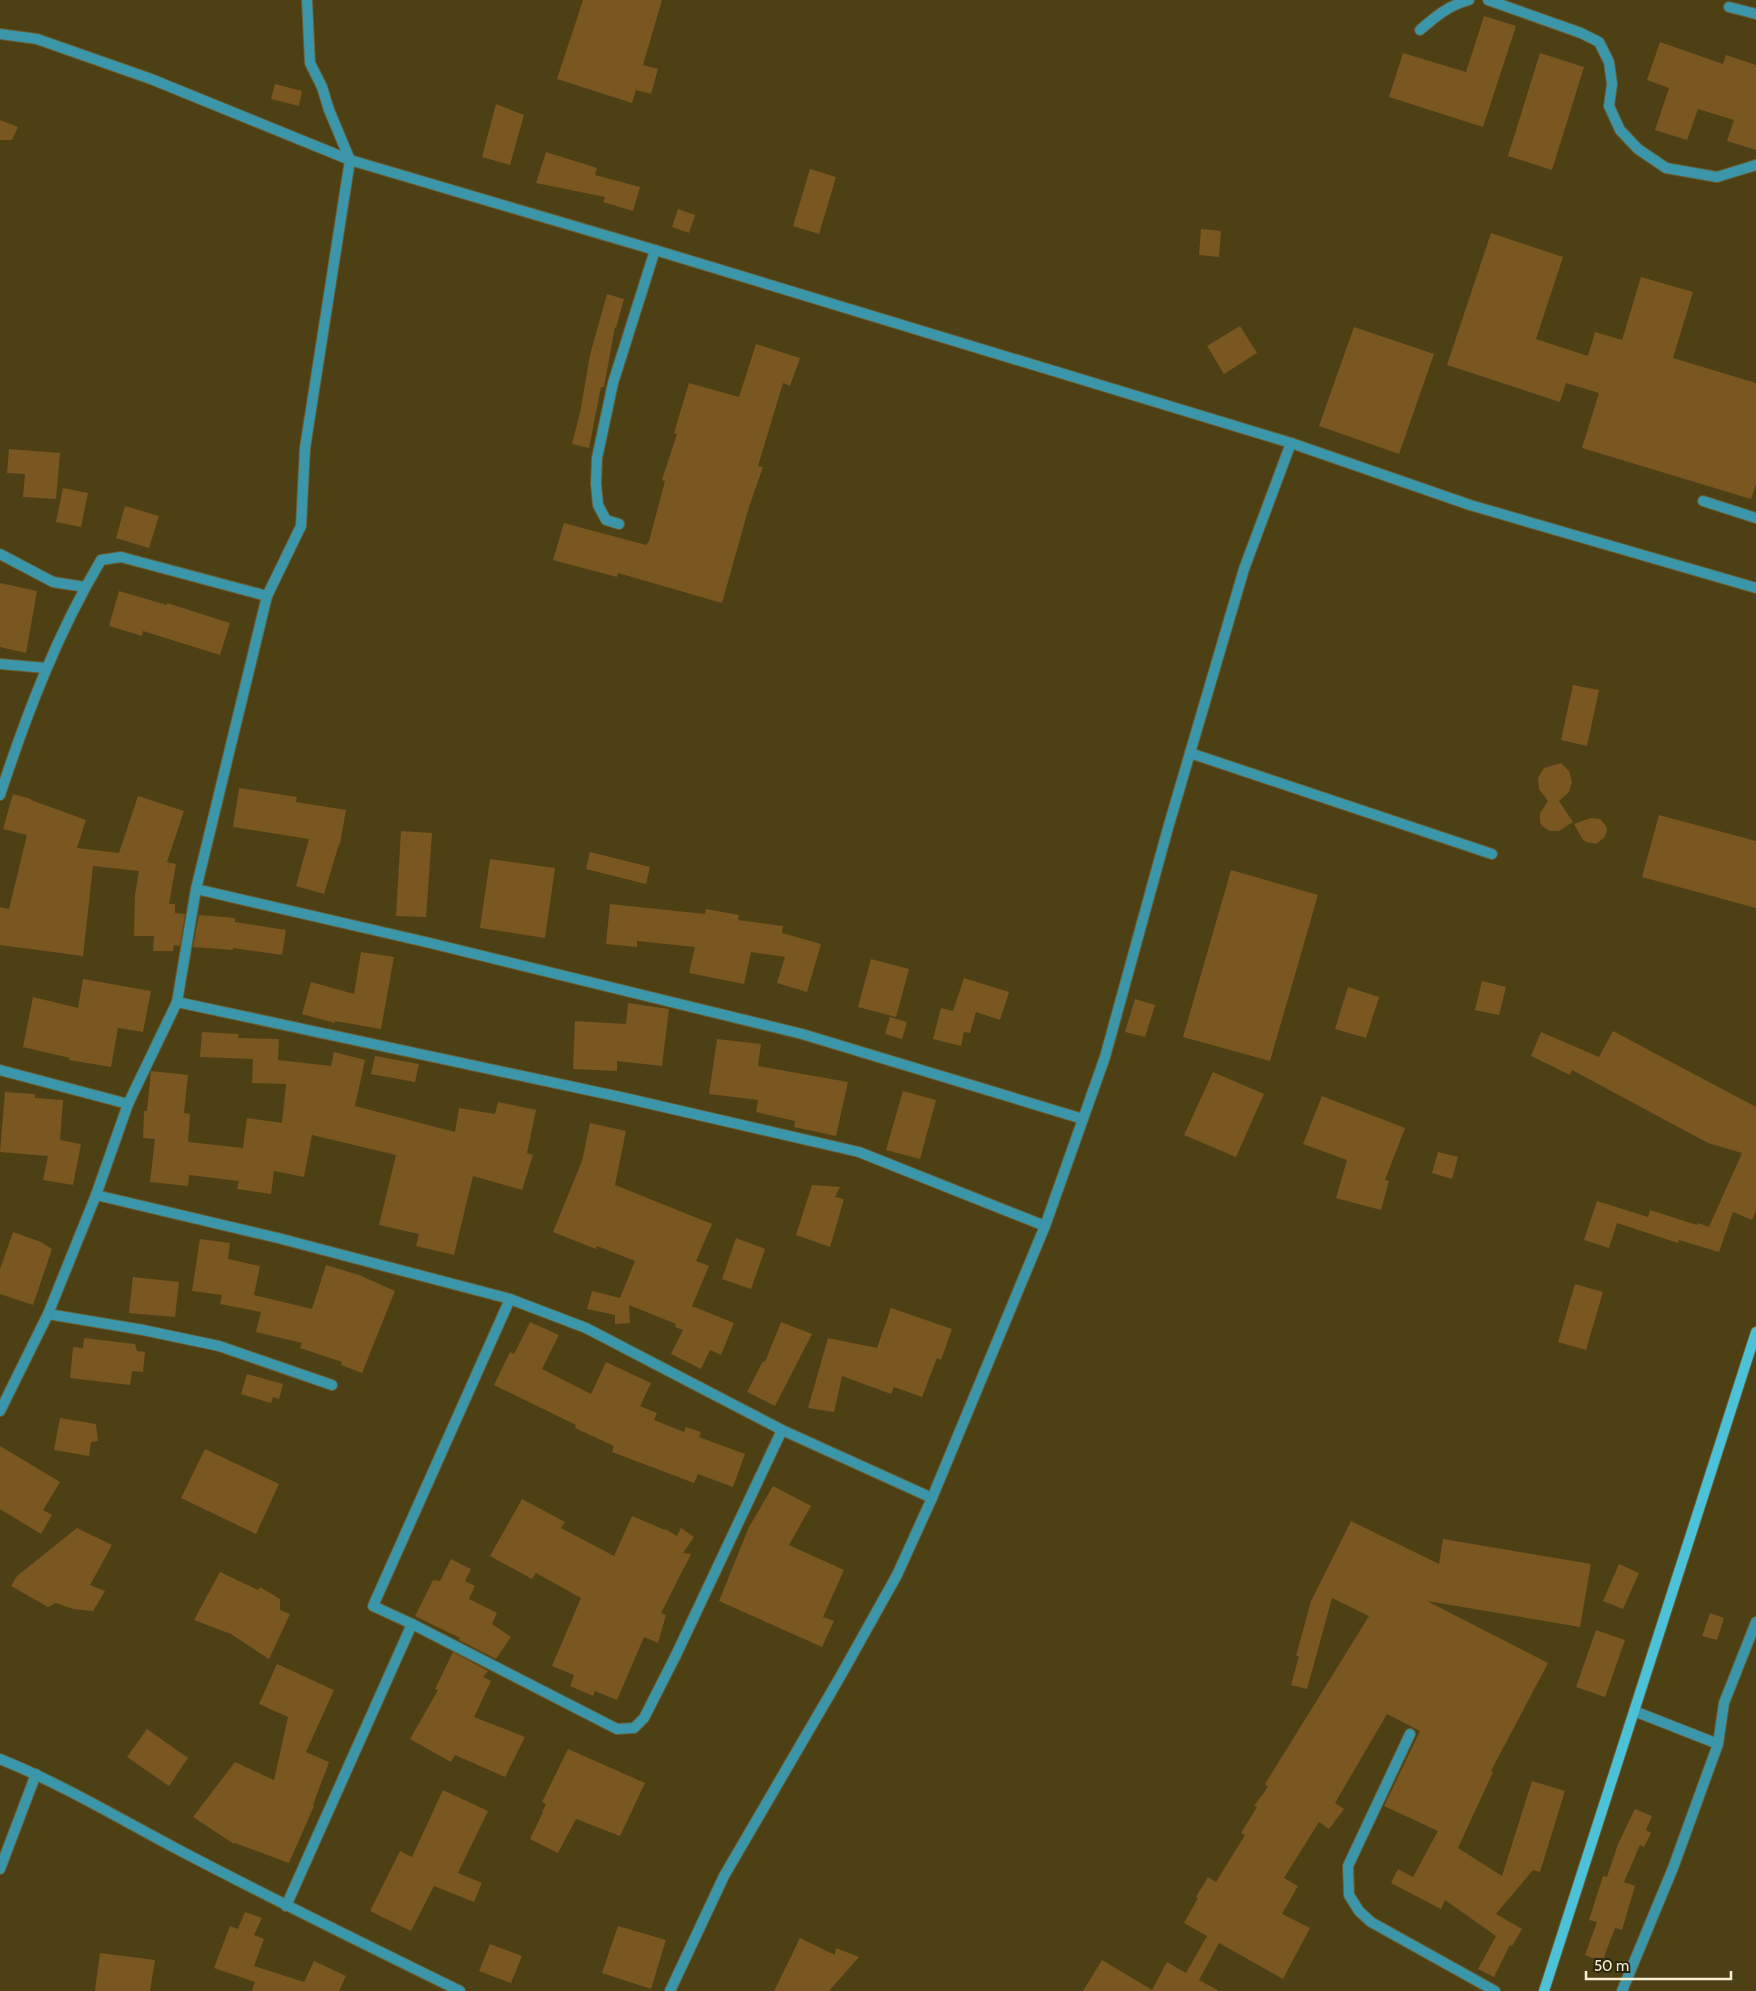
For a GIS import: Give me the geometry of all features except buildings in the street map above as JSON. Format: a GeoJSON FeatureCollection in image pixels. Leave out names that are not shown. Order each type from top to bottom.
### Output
{"type":"FeatureCollection","features":[{"type":"Feature","properties":{"kind":"street"},"geometry":{"type":"LineString","coordinates":[[0,1411],[48,1314],[96,1195],[128,1104],[177,1002],[196,889],[267,596],[301,526],[305,448],[350,160],[329,110],[322,87],[310,63],[306,0]]}},
{"type":"Feature","properties":{"kind":"street"},"geometry":{"type":"LineString","coordinates":[[1420,30],[1442,12],[1457,3],[1469,0]]}},
{"type":"Feature","properties":{"kind":"street"},"geometry":{"type":"LineString","coordinates":[[1488,0],[1581,33],[1599,42],[1609,62],[1612,84],[1610,106],[1620,130],[1638,149],[1666,168],[1717,177],[1756,165]]}},
{"type":"Feature","properties":{"kind":"street"},"geometry":{"type":"LineString","coordinates":[[1729,7],[1756,14]]}},
{"type":"Feature","properties":{"kind":"street"},"geometry":{"type":"LineString","coordinates":[[0,34],[37,39],[151,79],[350,160],[655,250],[1291,443],[1470,505],[1756,588]]}},
{"type":"Feature","properties":{"kind":"street"},"geometry":{"type":"LineString","coordinates":[[619,524],[606,520],[598,505],[596,484],[597,458],[613,383],[655,250]]}},
{"type":"Feature","properties":{"kind":"street"},"geometry":{"type":"LineString","coordinates":[[670,1991],[724,1876],[897,1575],[932,1498],[1045,1226],[1105,1057],[1190,752],[1244,569],[1291,443]]}},
{"type":"Feature","properties":{"kind":"street"},"geometry":{"type":"LineString","coordinates":[[1703,501],[1756,518]]}},
{"type":"Feature","properties":{"kind":"street"},"geometry":{"type":"LineString","coordinates":[[0,554],[53,582],[85,587]]}},
{"type":"Feature","properties":{"kind":"street"},"geometry":{"type":"LineString","coordinates":[[0,795],[46,668],[85,587],[101,560],[121,557],[267,596]]}},
{"type":"Feature","properties":{"kind":"street"},"geometry":{"type":"LineString","coordinates":[[0,664],[46,668]]}},
{"type":"Feature","properties":{"kind":"street"},"geometry":{"type":"LineString","coordinates":[[1190,752],[1492,854]]}},
{"type":"Feature","properties":{"kind":"street"},"geometry":{"type":"LineString","coordinates":[[196,889],[430,943],[802,1034],[1083,1119]]}},
{"type":"Feature","properties":{"kind":"street"},"geometry":{"type":"LineString","coordinates":[[177,1002],[616,1096],[859,1152],[1045,1226]]}},
{"type":"Feature","properties":{"kind":"street"},"geometry":{"type":"LineString","coordinates":[[0,1070],[128,1104]]}},
{"type":"Feature","properties":{"kind":"street"},"geometry":{"type":"LineString","coordinates":[[96,1195],[278,1238],[510,1299],[586,1328],[782,1430],[932,1498]]}},
{"type":"Feature","properties":{"kind":"street"},"geometry":{"type":"LineString","coordinates":[[510,1299],[373,1606],[412,1624],[616,1729],[634,1728],[644,1718],[676,1656],[782,1430]]}},
{"type":"Feature","properties":{"kind":"street"},"geometry":{"type":"LineString","coordinates":[[48,1314],[143,1330],[219,1346],[332,1385]]}},
{"type":"Feature","properties":{"kind":"street"},"geometry":{"type":"LineString","coordinates":[[1544,1991],[1756,1332]]}},
{"type":"Feature","properties":{"kind":"street"},"geometry":{"type":"LineString","coordinates":[[1622,1991],[1673,1868],[1718,1744],[1724,1703],[1756,1622]]}},
{"type":"Feature","properties":{"kind":"street"},"geometry":{"type":"LineString","coordinates":[[286,1906],[412,1624]]}},
{"type":"Feature","properties":{"kind":"street"},"geometry":{"type":"LineString","coordinates":[[1634,1711],[1718,1744]]}},
{"type":"Feature","properties":{"kind":"street"},"geometry":{"type":"LineString","coordinates":[[1410,1734],[1348,1866],[1349,1895],[1359,1911],[1371,1922],[1495,1991]]}},
{"type":"Feature","properties":{"kind":"street"},"geometry":{"type":"LineString","coordinates":[[0,1759],[36,1774],[286,1906],[460,1991]]}},
{"type":"Feature","properties":{"kind":"street"},"geometry":{"type":"LineString","coordinates":[[0,1869],[36,1774]]}}]}
